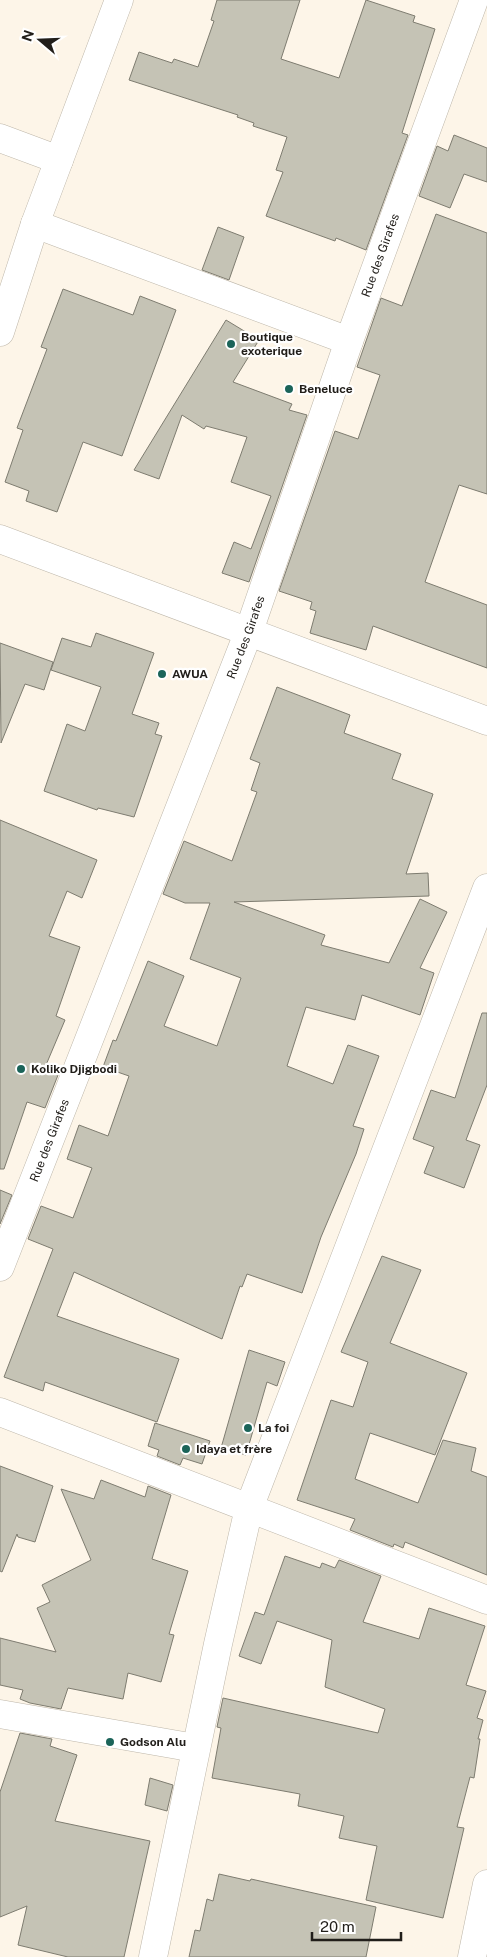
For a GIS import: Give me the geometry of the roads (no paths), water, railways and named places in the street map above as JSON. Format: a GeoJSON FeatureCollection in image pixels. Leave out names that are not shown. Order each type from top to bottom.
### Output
{"type":"FeatureCollection","features":[{"type":"Feature","properties":{"kind":"street"},"geometry":{"type":"LineString","coordinates":[[0,332],[35,224],[119,0]]}},
{"type":"Feature","properties":{"kind":"street","name":"Rue des Girafes"},"geometry":{"type":"LineString","coordinates":[[0,1267],[249,631],[349,341],[474,0]]}},
{"type":"Feature","properties":{"kind":"street"},"geometry":{"type":"LineString","coordinates":[[0,138],[59,160]]}},
{"type":"Feature","properties":{"kind":"street"},"geometry":{"type":"LineString","coordinates":[[35,224],[349,341]]}},
{"type":"Feature","properties":{"kind":"street"},"geometry":{"type":"LineString","coordinates":[[0,539],[487,721]]}},
{"type":"Feature","properties":{"kind":"street"},"geometry":{"type":"LineString","coordinates":[[153,1957],[195,1748],[249,1508],[487,888]]}},
{"type":"Feature","properties":{"kind":"street"},"geometry":{"type":"LineString","coordinates":[[0,1412],[487,1600]]}},
{"type":"Feature","properties":{"kind":"street"},"geometry":{"type":"LineString","coordinates":[[0,1714],[195,1748]]}},
{"type":"Feature","properties":{"kind":"street"},"geometry":{"type":"LineString","coordinates":[[472,1957],[487,1884]]}},
{"type":"Feature","properties":{"kind":"place","name":"Boutique exoterique"},"geometry":{"type":"Point","coordinates":[231,344]}},
{"type":"Feature","properties":{"kind":"place","name":"Beneluce"},"geometry":{"type":"Point","coordinates":[289,389]}},
{"type":"Feature","properties":{"kind":"place","name":"AWUA"},"geometry":{"type":"Point","coordinates":[162,674]}},
{"type":"Feature","properties":{"kind":"place","name":"Koliko Djigbodi"},"geometry":{"type":"Point","coordinates":[21,1069]}},
{"type":"Feature","properties":{"kind":"place","name":"La foi"},"geometry":{"type":"Point","coordinates":[248,1428]}},
{"type":"Feature","properties":{"kind":"place","name":"Idaya et frère"},"geometry":{"type":"Point","coordinates":[186,1449]}},
{"type":"Feature","properties":{"kind":"place","name":"Godson Alu"},"geometry":{"type":"Point","coordinates":[110,1742]}}]}
